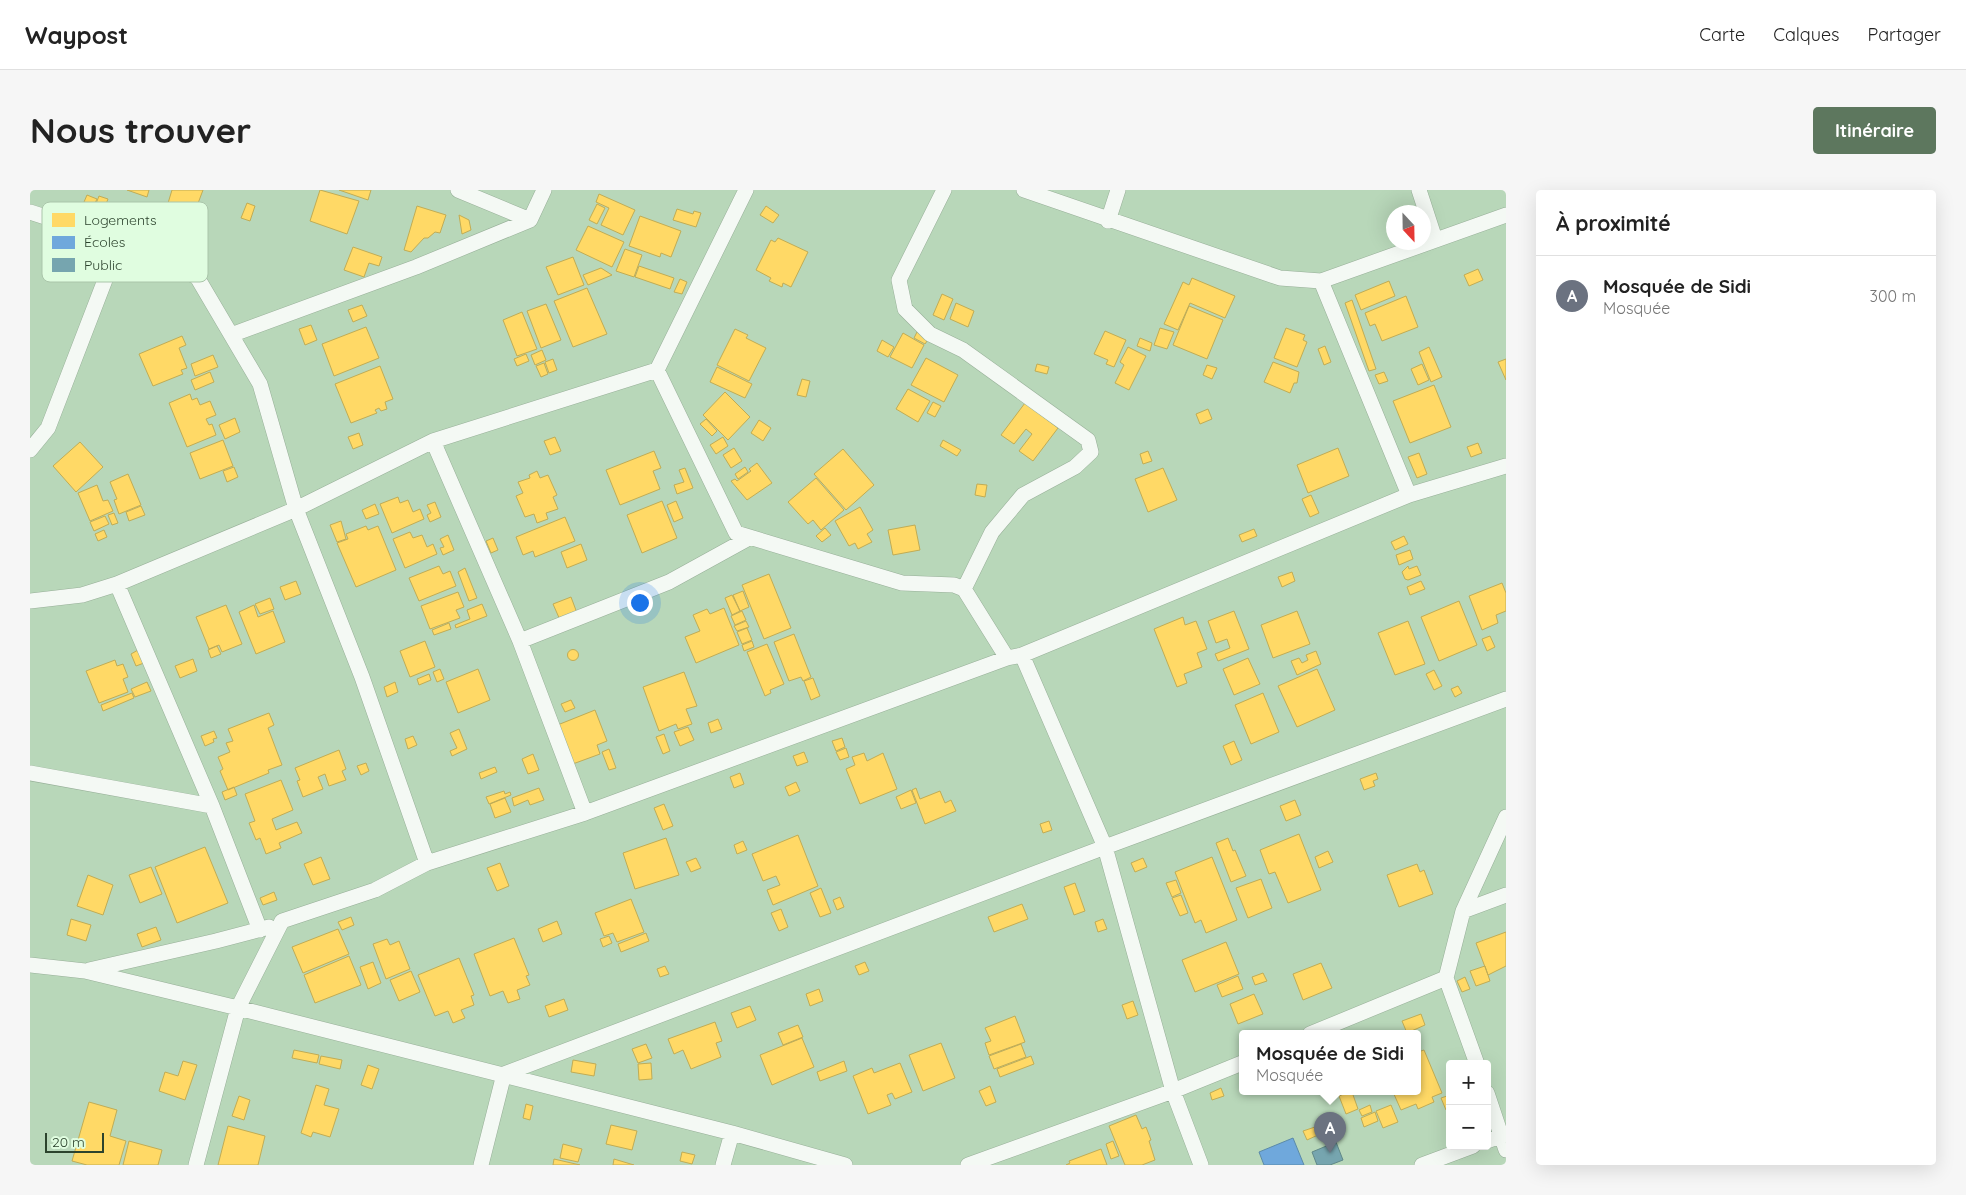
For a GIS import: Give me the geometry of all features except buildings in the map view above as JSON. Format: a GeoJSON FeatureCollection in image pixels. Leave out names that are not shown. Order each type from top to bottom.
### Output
{"type":"FeatureCollection","features":[{"type":"Feature","properties":{"kind":"street"},"geometry":{"type":"LineString","coordinates":[[458,190],[530,220]]}},
{"type":"Feature","properties":{"kind":"street"},"geometry":{"type":"LineString","coordinates":[[231,334],[416,267],[530,220],[544,190]]}},
{"type":"Feature","properties":{"kind":"street"},"geometry":{"type":"LineString","coordinates":[[30,600],[82,595],[118,584],[296,509],[433,441],[657,370],[746,190]]}},
{"type":"Feature","properties":{"kind":"street"},"geometry":{"type":"LineString","coordinates":[[944,190],[899,280],[905,309],[930,334],[963,350],[1088,440],[1091,452],[1075,467],[1023,495],[992,532],[964,589]]}},
{"type":"Feature","properties":{"kind":"street"},"geometry":{"type":"LineString","coordinates":[[1024,190],[1108,221],[1280,278],[1321,281],[1506,215]]}},
{"type":"Feature","properties":{"kind":"street"},"geometry":{"type":"LineString","coordinates":[[1108,221],[1118,190]]}},
{"type":"Feature","properties":{"kind":"street"},"geometry":{"type":"LineString","coordinates":[[1419,190],[1435,239]]}},
{"type":"Feature","properties":{"kind":"street"},"geometry":{"type":"LineString","coordinates":[[30,212],[42,216]]}},
{"type":"Feature","properties":{"kind":"street"},"geometry":{"type":"LineString","coordinates":[[1321,281],[1409,495]]}},
{"type":"Feature","properties":{"kind":"street"},"geometry":{"type":"LineString","coordinates":[[30,450],[48,428],[104,282]]}},
{"type":"Feature","properties":{"kind":"street"},"geometry":{"type":"LineString","coordinates":[[200,282],[260,384],[296,509],[362,677],[427,863]]}},
{"type":"Feature","properties":{"kind":"street"},"geometry":{"type":"LineString","coordinates":[[657,370],[736,533],[902,583],[954,585],[964,589],[1007,658]]}},
{"type":"Feature","properties":{"kind":"street"},"geometry":{"type":"LineString","coordinates":[[433,441],[520,641],[585,813]]}},
{"type":"Feature","properties":{"kind":"street"},"geometry":{"type":"LineString","coordinates":[[85,971],[260,930],[375,890],[427,863],[585,813],[1007,658],[1022,655],[1409,495],[1506,466]]}},
{"type":"Feature","properties":{"kind":"street"},"geometry":{"type":"LineString","coordinates":[[520,641],[669,582],[749,538]]}},
{"type":"Feature","properties":{"kind":"street"},"geometry":{"type":"LineString","coordinates":[[118,584],[212,806],[260,930]]}},
{"type":"Feature","properties":{"kind":"street"},"geometry":{"type":"LineString","coordinates":[[1022,655],[1104,847],[1173,1092],[1201,1165]]}},
{"type":"Feature","properties":{"kind":"street"},"geometry":{"type":"LineString","coordinates":[[504,1074],[1104,847],[1506,699]]}},
{"type":"Feature","properties":{"kind":"street"},"geometry":{"type":"LineString","coordinates":[[30,773],[212,806]]}},
{"type":"Feature","properties":{"kind":"street"},"geometry":{"type":"LineString","coordinates":[[1476,1060],[1446,978],[1463,912],[1506,817]]}},
{"type":"Feature","properties":{"kind":"street"},"geometry":{"type":"LineString","coordinates":[[1463,912],[1506,895]]}},
{"type":"Feature","properties":{"kind":"street"},"geometry":{"type":"LineString","coordinates":[[196,1165],[238,1008],[282,921]]}},
{"type":"Feature","properties":{"kind":"street"},"geometry":{"type":"LineString","coordinates":[[30,966],[85,971],[238,1008],[504,1074],[732,1133],[845,1165]]}},
{"type":"Feature","properties":{"kind":"street"},"geometry":{"type":"LineString","coordinates":[[1320,1030],[1446,978]]}},
{"type":"Feature","properties":{"kind":"street"},"geometry":{"type":"LineString","coordinates":[[968,1165],[1173,1092],[1239,1064]]}},
{"type":"Feature","properties":{"kind":"street"},"geometry":{"type":"LineString","coordinates":[[482,1165],[504,1074]]}},
{"type":"Feature","properties":{"kind":"street"},"geometry":{"type":"LineString","coordinates":[[1491,1103],[1505,1140],[1491,1141]]}},
{"type":"Feature","properties":{"kind":"street"},"geometry":{"type":"LineString","coordinates":[[723,1165],[732,1133]]}},
{"type":"Feature","properties":{"kind":"street"},"geometry":{"type":"LineString","coordinates":[[1422,1165],[1463,1150]]}},
{"type":"Feature","properties":{"kind":"place","name":"Mosquée de Sidi"},"geometry":{"type":"Point","coordinates":[1330,1153]}}]}
